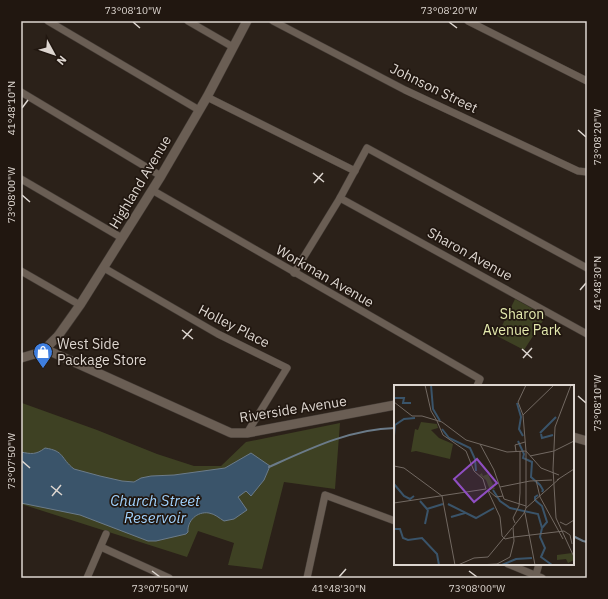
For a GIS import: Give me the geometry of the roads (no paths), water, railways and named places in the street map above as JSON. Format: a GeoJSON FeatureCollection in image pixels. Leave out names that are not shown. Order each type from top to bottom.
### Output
{"type":"FeatureCollection","features":[{"type":"Feature","properties":{"kind":"street"},"geometry":{"type":"LineString","coordinates":[[48,21],[199,110]]}},
{"type":"Feature","properties":{"kind":"street"},"geometry":{"type":"LineString","coordinates":[[188,21],[233,47]]}},
{"type":"Feature","properties":{"kind":"street","name":"Highland Avenue"},"geometry":{"type":"LineString","coordinates":[[45,349],[58,336],[104,268],[207,97],[247,21]]}},
{"type":"Feature","properties":{"kind":"street","name":"Johnson Street"},"geometry":{"type":"LineString","coordinates":[[274,21],[405,90],[578,172],[587,172]]}},
{"type":"Feature","properties":{"kind":"street"},"geometry":{"type":"LineString","coordinates":[[468,21],[587,81]]}},
{"type":"Feature","properties":{"kind":"street"},"geometry":{"type":"LineString","coordinates":[[21,92],[160,176]]}},
{"type":"Feature","properties":{"kind":"street"},"geometry":{"type":"LineString","coordinates":[[207,97],[355,171]]}},
{"type":"Feature","properties":{"kind":"street"},"geometry":{"type":"LineString","coordinates":[[294,273],[340,198],[367,148],[587,268]]}},
{"type":"Feature","properties":{"kind":"street"},"geometry":{"type":"LineString","coordinates":[[21,179],[122,238]]}},
{"type":"Feature","properties":{"kind":"street","name":"Workman Avenue"},"geometry":{"type":"LineString","coordinates":[[152,190],[480,379],[477,385]]}},
{"type":"Feature","properties":{"kind":"street","name":"Sharon Avenue"},"geometry":{"type":"LineString","coordinates":[[340,198],[587,334]]}},
{"type":"Feature","properties":{"kind":"street","name":"Holley Place"},"geometry":{"type":"LineString","coordinates":[[104,268],[218,334],[287,368],[247,433]]}},
{"type":"Feature","properties":{"kind":"street"},"geometry":{"type":"LineString","coordinates":[[21,271],[80,304]]}},
{"type":"Feature","properties":{"kind":"street"},"geometry":{"type":"LineString","coordinates":[[21,358],[38,353],[45,349]]}},
{"type":"Feature","properties":{"kind":"street","name":"Riverside Avenue"},"geometry":{"type":"LineString","coordinates":[[45,349],[231,433],[247,433],[394,405]]}},
{"type":"Feature","properties":{"kind":"street"},"geometry":{"type":"LineString","coordinates":[[574,437],[587,441]]}},
{"type":"Feature","properties":{"kind":"street"},"geometry":{"type":"LineString","coordinates":[[306,578],[325,495],[394,521]]}},
{"type":"Feature","properties":{"kind":"street"},"geometry":{"type":"LineString","coordinates":[[87,578],[106,534]]}},
{"type":"Feature","properties":{"kind":"street"},"geometry":{"type":"LineString","coordinates":[[101,547],[169,578]]}},
{"type":"Feature","properties":{"kind":"street"},"geometry":{"type":"LineString","coordinates":[[510,565],[538,577],[539,565]]}},
{"type":"Feature","properties":{"kind":"water","name":"Church Street Reservoir"},"geometry":{"type":"Polygon","coordinates":[[[45,448],[59,453],[74,469],[122,481],[134,482],[141,478],[151,476],[174,475],[225,468],[251,453],[270,466],[264,480],[251,496],[246,491],[238,497],[247,510],[234,519],[224,521],[211,514],[205,513],[197,515],[189,524],[188,532],[186,534],[156,541],[148,541],[80,515],[21,503],[21,452],[39,452],[45,448]]]}},
{"type":"Feature","properties":{"kind":"waterway"},"geometry":{"type":"LineString","coordinates":[[269,467],[315,447],[346,436],[378,429],[394,428]]}},
{"type":"Feature","properties":{"kind":"waterway"},"geometry":{"type":"LineString","coordinates":[[574,536],[587,542]]}},
{"type":"Feature","properties":{"kind":"place","name":"West Side Package Store"},"geometry":{"type":"Point","coordinates":[43,369]}},
{"type":"Feature","properties":{"kind":"park label","name":"Sharon Avenue Park"},"geometry":{"type":"Point","coordinates":[522,322]}}]}
